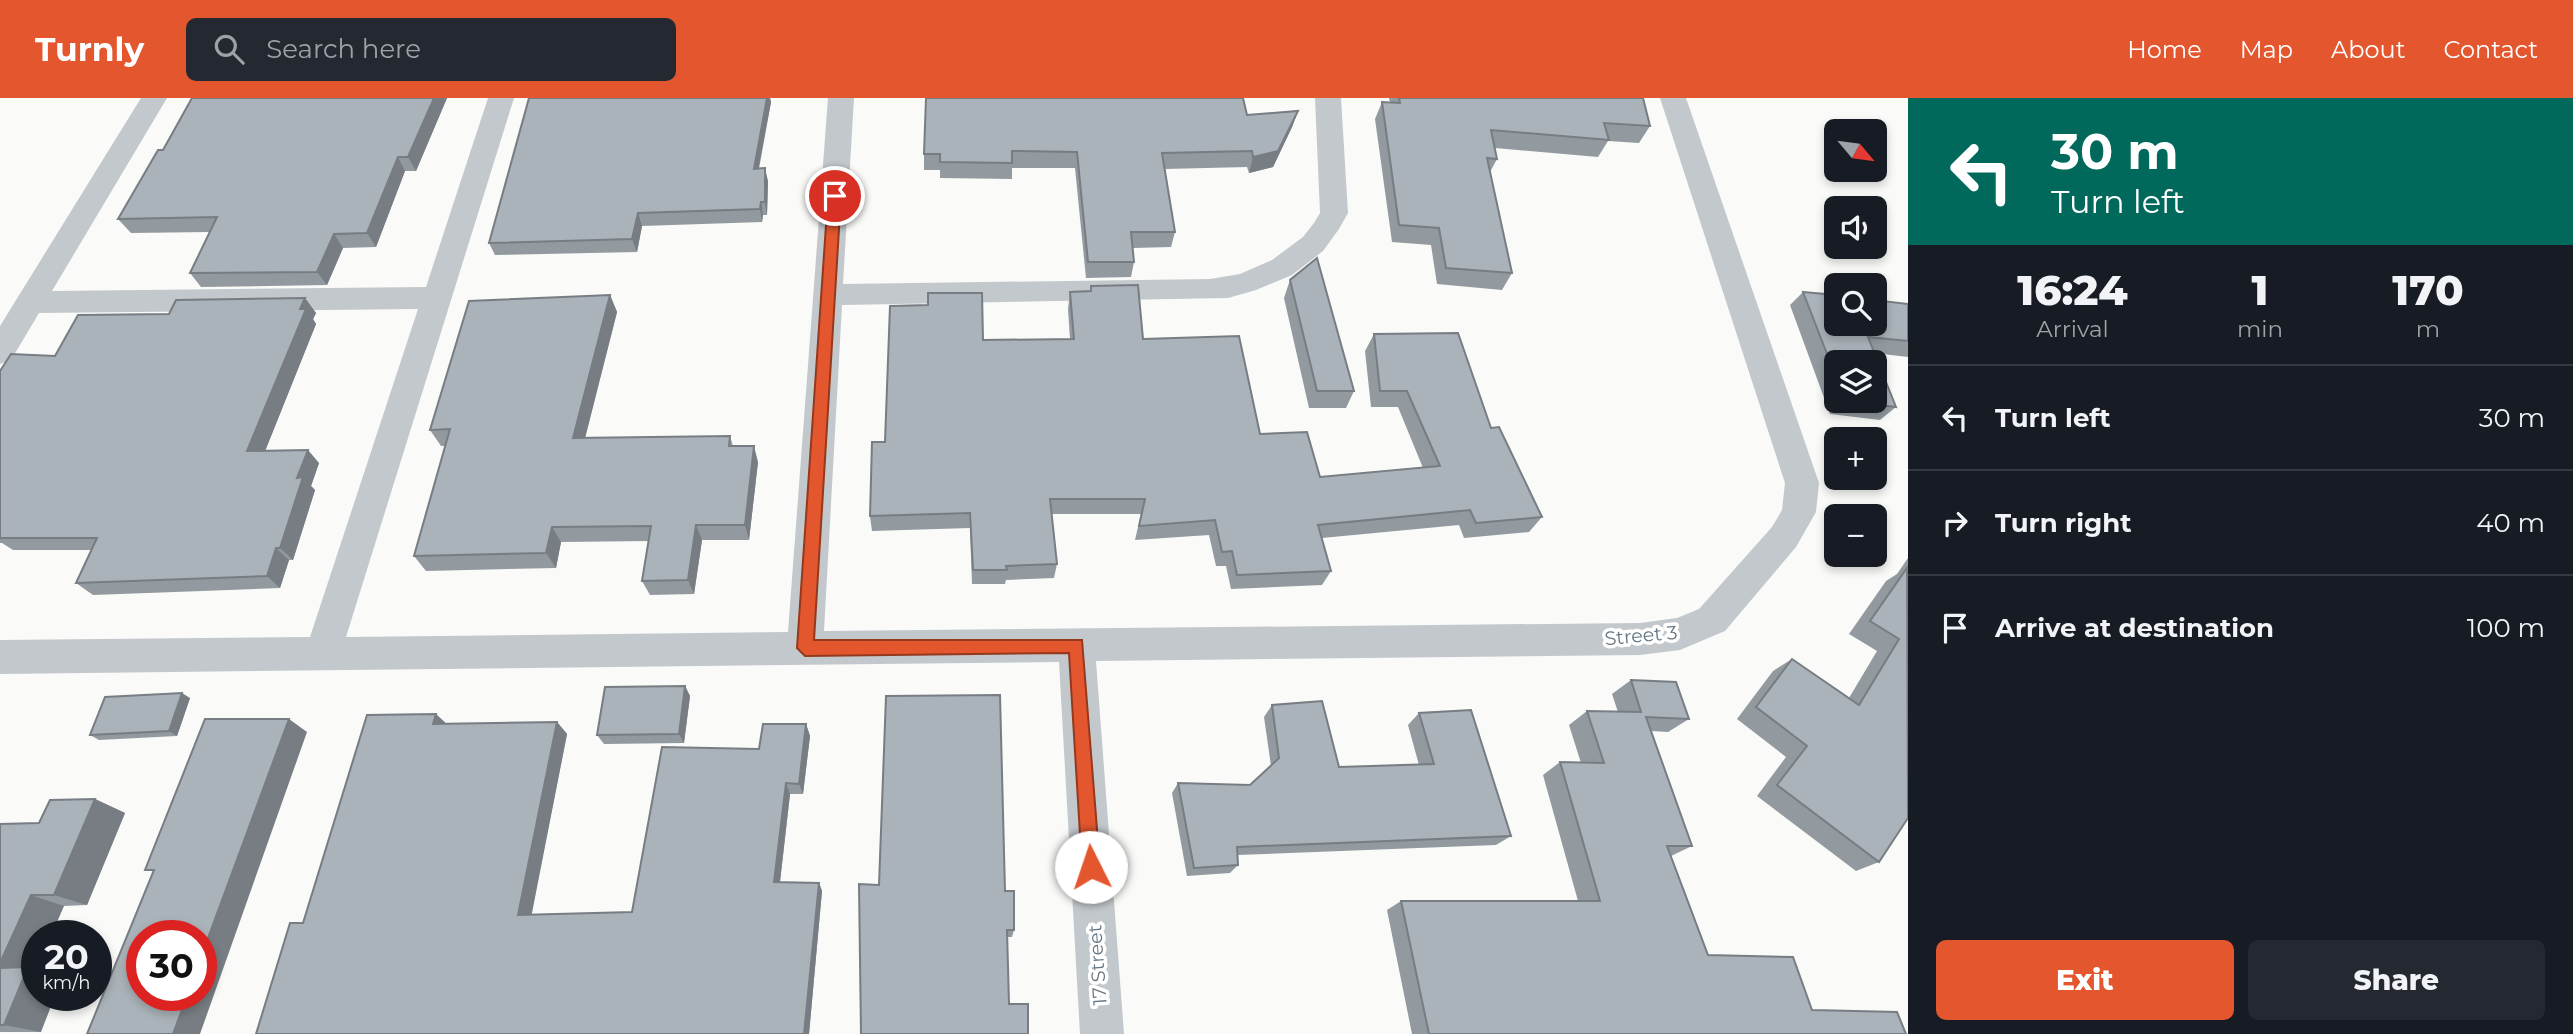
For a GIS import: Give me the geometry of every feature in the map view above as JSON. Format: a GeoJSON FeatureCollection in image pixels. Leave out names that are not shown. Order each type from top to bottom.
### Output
{"type":"FeatureCollection","features":[{"type":"Feature","properties":{"kind":"street"},"geometry":{"type":"LineString","coordinates":[[0,352],[155,98]]}},
{"type":"Feature","properties":{"kind":"street"},"geometry":{"type":"LineString","coordinates":[[323,653],[501,98]]}},
{"type":"Feature","properties":{"kind":"street"},"geometry":{"type":"LineString","coordinates":[[805,648],[841,98]]}},
{"type":"Feature","properties":{"kind":"street"},"geometry":{"type":"LineString","coordinates":[[828,295],[1210,290],[1251,284],[1268,276],[1327,230],[1334,213],[1328,98]]}},
{"type":"Feature","properties":{"kind":"street","name":"Street 3"},"geometry":{"type":"LineString","coordinates":[[0,657],[1640,639],[1680,634],[1712,620],[1784,537],[1799,512],[1802,483],[1672,98]]}},
{"type":"Feature","properties":{"kind":"street"},"geometry":{"type":"LineString","coordinates":[[30,302],[437,298]]}},
{"type":"Feature","properties":{"kind":"street","name":"17 Street"},"geometry":{"type":"LineString","coordinates":[[1076,645],[1102,1034]]}},
{"type":"Feature","properties":{"kind":"building"},"geometry":{"type":"Polygon","coordinates":[[[192,98],[434,98],[408,157],[398,157],[367,233],[334,234],[317,272],[190,273],[217,217],[118,219],[158,150],[163,150],[192,98]]]}},
{"type":"Feature","properties":{"kind":"building"},"geometry":{"type":"Polygon","coordinates":[[[529,98],[767,98],[754,169],[765,168],[765,202],[761,202],[760,209],[638,213],[632,239],[489,243],[529,98]]]}},
{"type":"Feature","properties":{"kind":"building"},"geometry":{"type":"Polygon","coordinates":[[[926,98],[1243,98],[1247,115],[1298,111],[1278,151],[1253,157],[1252,151],[1162,153],[1175,232],[1131,232],[1134,262],[1088,262],[1077,152],[1012,151],[1012,163],[940,162],[940,154],[924,154],[926,98]]]}},
{"type":"Feature","properties":{"kind":"building"},"geometry":{"type":"Polygon","coordinates":[[[1399,98],[1643,98],[1650,126],[1604,123],[1609,140],[1491,130],[1497,159],[1487,158],[1512,273],[1446,268],[1439,228],[1399,225],[1382,102],[1400,103],[1399,98]]]}},
{"type":"Feature","properties":{"kind":"building"},"geometry":{"type":"Polygon","coordinates":[[[1317,258],[1354,391],[1317,391],[1290,280],[1317,258]]]}},
{"type":"Feature","properties":{"kind":"building"},"geometry":{"type":"Polygon","coordinates":[[[1138,285],[1143,339],[1239,336],[1260,434],[1307,432],[1320,477],[1440,466],[1407,391],[1380,391],[1374,334],[1458,333],[1491,428],[1499,427],[1542,517],[1476,523],[1470,510],[1318,525],[1331,571],[1237,575],[1232,551],[1222,552],[1215,520],[1139,526],[1145,499],[1050,499],[1057,564],[1006,566],[1007,570],[973,570],[970,513],[870,516],[872,442],[885,442],[890,306],[928,305],[928,293],[982,293],[983,340],[1074,339],[1070,292],[1091,291],[1091,286],[1138,285]]]}},
{"type":"Feature","properties":{"kind":"building"},"geometry":{"type":"Polygon","coordinates":[[[1803,292],[1824,294],[1824,336],[1887,336],[1887,302],[1908,304],[1908,341],[1868,337],[1873,350],[1826,350],[1803,292]]]}},
{"type":"Feature","properties":{"kind":"building"},"geometry":{"type":"Polygon","coordinates":[[[610,295],[573,438],[730,436],[729,446],[754,446],[745,525],[696,525],[688,580],[642,581],[651,526],[552,527],[546,553],[414,556],[450,429],[430,430],[469,301],[610,295]]]}},
{"type":"Feature","properties":{"kind":"building"},"geometry":{"type":"Polygon","coordinates":[[[305,298],[300,309],[306,309],[247,451],[308,450],[297,478],[303,477],[280,548],[276,548],[267,576],[76,583],[97,538],[0,538],[0,371],[11,354],[55,356],[78,315],[169,314],[176,300],[305,298]]]}},
{"type":"Feature","properties":{"kind":"building"},"geometry":{"type":"Polygon","coordinates":[[[1887,384],[1896,407],[1887,406],[1887,384]]]}},
{"type":"Feature","properties":{"kind":"building"},"geometry":{"type":"Polygon","coordinates":[[[1907,568],[1908,818],[1879,862],[1777,785],[1807,746],[1756,707],[1792,659],[1859,705],[1899,639],[1870,621],[1907,568]]]}},
{"type":"Feature","properties":{"kind":"building"},"geometry":{"type":"Polygon","coordinates":[[[1631,680],[1676,682],[1689,719],[1646,717],[1692,846],[1667,846],[1708,955],[1793,957],[1812,1010],[1897,1012],[1906,1034],[1429,1034],[1401,901],[1600,901],[1560,762],[1604,763],[1587,711],[1641,712],[1631,680]]]}},
{"type":"Feature","properties":{"kind":"building"},"geometry":{"type":"Polygon","coordinates":[[[685,686],[679,734],[597,735],[605,687],[685,686]]]}},
{"type":"Feature","properties":{"kind":"building"},"geometry":{"type":"Polygon","coordinates":[[[182,693],[169,731],[90,735],[105,697],[182,693]]]}},
{"type":"Feature","properties":{"kind":"building"},"geometry":{"type":"Polygon","coordinates":[[[1000,695],[1005,891],[1014,891],[1014,930],[1007,930],[1009,1004],[1028,1004],[1028,1034],[861,1034],[859,884],[879,885],[886,696],[1000,695]]]}},
{"type":"Feature","properties":{"kind":"building"},"geometry":{"type":"Polygon","coordinates":[[[1322,701],[1339,767],[1434,764],[1419,713],[1471,710],[1511,836],[1237,847],[1238,865],[1194,868],[1178,783],[1250,785],[1279,758],[1272,705],[1322,701]]]}},
{"type":"Feature","properties":{"kind":"building"},"geometry":{"type":"Polygon","coordinates":[[[436,714],[433,724],[557,722],[518,915],[632,912],[662,747],[759,749],[763,724],[806,724],[799,784],[786,783],[774,882],[819,883],[804,1034],[256,1034],[290,923],[303,923],[367,715],[436,714]]]}},
{"type":"Feature","properties":{"kind":"building"},"geometry":{"type":"Polygon","coordinates":[[[205,719],[289,719],[215,920],[134,920],[154,870],[145,870],[205,719]]]}},
{"type":"Feature","properties":{"kind":"building"},"geometry":{"type":"Polygon","coordinates":[[[95,799],[54,895],[31,895],[0,963],[0,824],[39,823],[50,800],[95,799]]]}},
{"type":"Feature","properties":{"kind":"building"},"geometry":{"type":"Polygon","coordinates":[[[126,939],[126,1011],[181,1011],[173,1034],[87,1034],[96,1011],[112,1011],[112,973],[126,939]]]}},
{"type":"Feature","properties":{"kind":"building"},"geometry":{"type":"Polygon","coordinates":[[[21,967],[21,984],[4,1025],[0,1025],[0,968],[21,967]]]}},
{"type":"Feature","properties":{"kind":"route"},"geometry":{"type":"LineString","coordinates":[[835,196],[805,648],[1076,645],[1091,867]]}}]}
